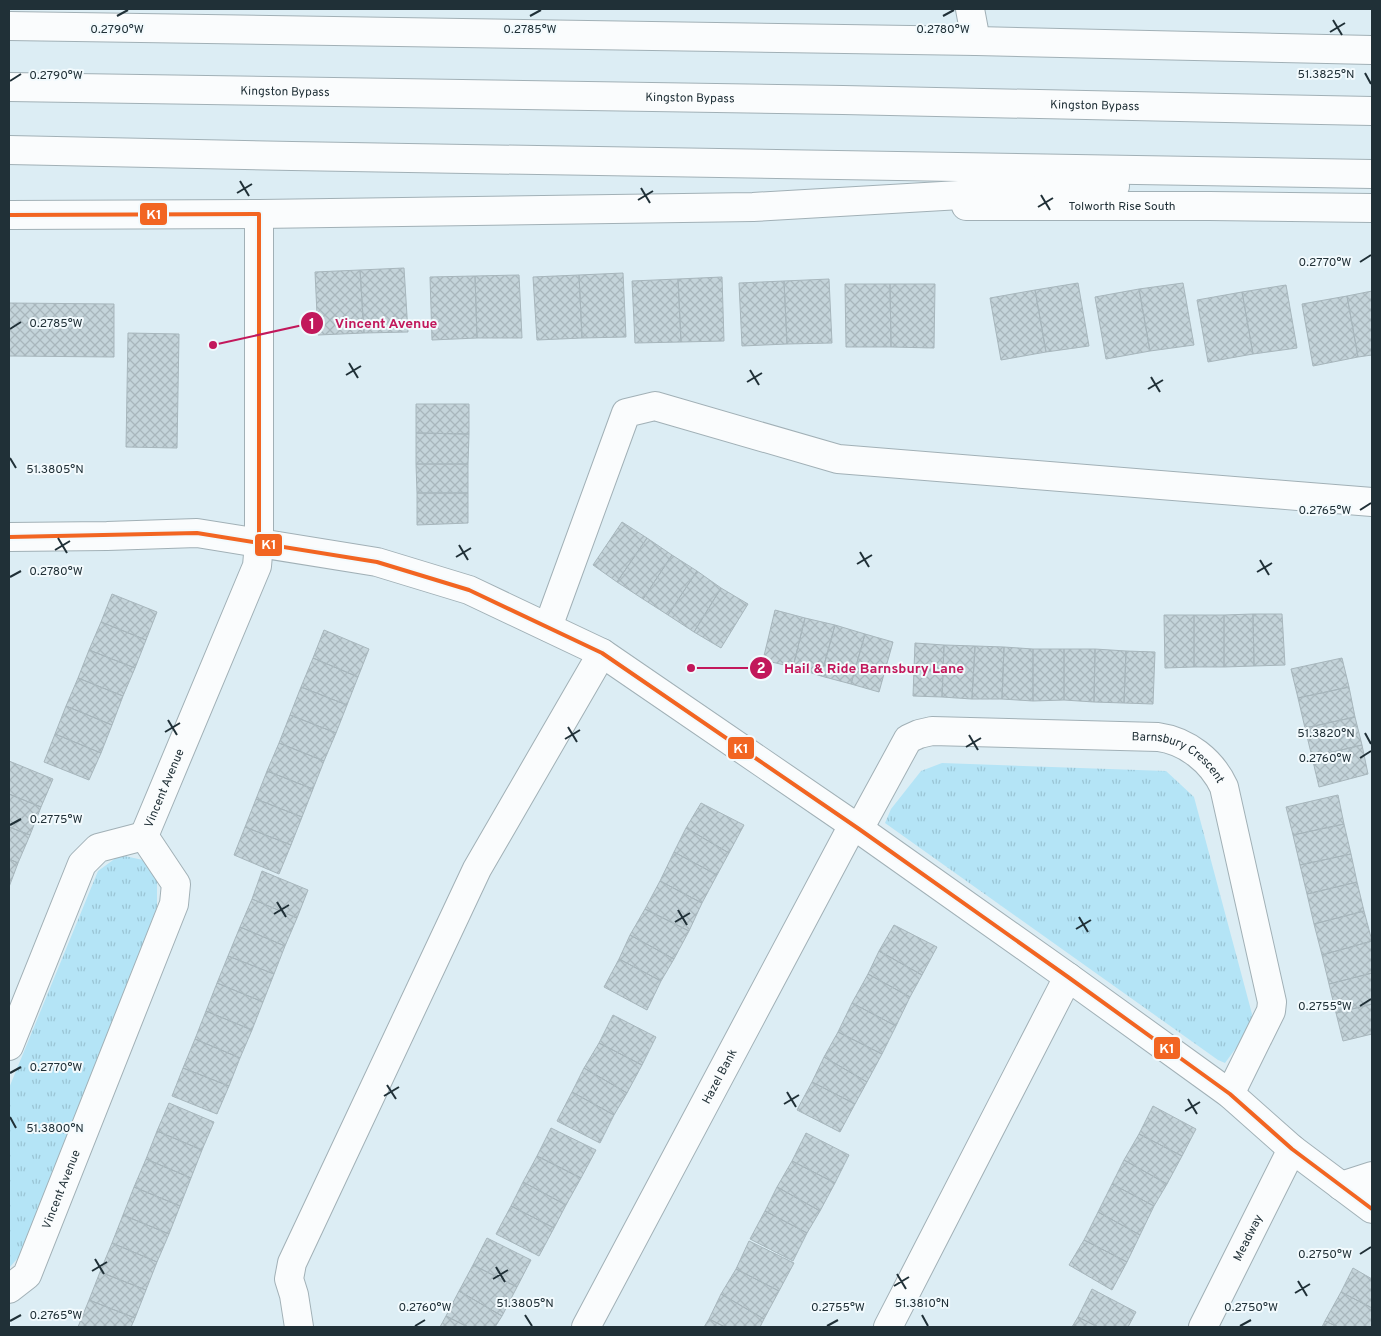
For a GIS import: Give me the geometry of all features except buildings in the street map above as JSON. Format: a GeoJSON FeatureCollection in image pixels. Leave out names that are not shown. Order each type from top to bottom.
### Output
{"type":"FeatureCollection","features":[{"type":"Feature","properties":{"kind":"main road"},"geometry":{"type":"LineString","coordinates":[[970,9],[976,41]]}},
{"type":"Feature","properties":{"kind":"main road"},"geometry":{"type":"LineString","coordinates":[[9,26],[976,41],[1372,50]]}},
{"type":"Feature","properties":{"kind":"main road","name":"Kingston Bypass"},"geometry":{"type":"LineString","coordinates":[[9,87],[843,100],[1372,111]]}},
{"type":"Feature","properties":{"kind":"main road"},"geometry":{"type":"LineString","coordinates":[[9,150],[1372,174]]}},
{"type":"Feature","properties":{"kind":"main road"},"geometry":{"type":"LineString","coordinates":[[9,215],[259,214],[753,207],[1339,173]]}},
{"type":"Feature","properties":{"kind":"main road","name":"Tolworth Rise South"},"geometry":{"type":"LineString","coordinates":[[753,207],[1209,206],[1372,208]]}},
{"type":"Feature","properties":{"kind":"main road","name":"Vincent Avenue"},"geometry":{"type":"LineString","coordinates":[[144,836],[257,566],[259,543],[259,214]]}},
{"type":"Feature","properties":{"kind":"main road"},"geometry":{"type":"LineString","coordinates":[[548,627],[626,413],[655,406],[838,459],[1372,502]]}},
{"type":"Feature","properties":{"kind":"main road"},"geometry":{"type":"LineString","coordinates":[[9,537],[197,533],[377,562],[469,590],[602,653],[856,827],[1068,977],[1230,1094],[1292,1149],[1372,1209]]}},
{"type":"Feature","properties":{"kind":"main road"},"geometry":{"type":"LineString","coordinates":[[299,1327],[294,1295],[289,1279],[292,1263],[477,869],[602,653]]}},
{"type":"Feature","properties":{"kind":"main road","name":"Barnsbury Crescent"},"geometry":{"type":"LineString","coordinates":[[856,827],[908,739],[932,731],[1158,737],[1178,741],[1195,752],[1210,765],[1224,787],[1272,1002],[1271,1011],[1230,1094]]}},
{"type":"Feature","properties":{"kind":"main road","name":"Hazel Bank"},"geometry":{"type":"LineString","coordinates":[[586,1327],[856,827]]}},
{"type":"Feature","properties":{"kind":"main road","name":"Vincent Avenue"},"geometry":{"type":"LineString","coordinates":[[9,1046],[82,864],[98,848],[144,836]]}},
{"type":"Feature","properties":{"kind":"main road","name":"Vincent Avenue"},"geometry":{"type":"LineString","coordinates":[[9,1289],[26,1275],[174,904],[176,884],[144,836]]}},
{"type":"Feature","properties":{"kind":"main road"},"geometry":{"type":"LineString","coordinates":[[888,1327],[1068,977]]}},
{"type":"Feature","properties":{"kind":"main road","name":"Meadway"},"geometry":{"type":"LineString","coordinates":[[1204,1327],[1292,1149]]}},
{"type":"Feature","properties":{"kind":"main road"},"geometry":{"type":"LineString","coordinates":[[1341,1186],[1372,1176]]}},
{"type":"Feature","properties":{"kind":"green space"},"geometry":{"type":"Polygon","coordinates":[[[942,763],[1166,771],[1194,797],[1252,1014],[1250,1029],[1225,1063],[1218,1060],[885,823],[891,809],[921,771],[942,763]]]}},
{"type":"Feature","properties":{"kind":"green space"},"geometry":{"type":"Polygon","coordinates":[[[120,855],[143,860],[157,880],[157,907],[25,1250],[9,1268],[9,1088],[98,871],[120,855]]]}},
{"type":"Feature","properties":{"kind":"transit line","name":"K1"},"geometry":{"type":"LineString","coordinates":[[9,215],[259,214],[259,543]]}},
{"type":"Feature","properties":{"kind":"transit line","name":"K1"},"geometry":{"type":"LineString","coordinates":[[9,537],[197,533],[377,562],[469,590],[602,653],[859,829],[1068,977],[1230,1094],[1292,1149],[1372,1209]]}},
{"type":"Feature","properties":{"kind":"place","name":"Vincent Avenue"},"geometry":{"type":"Point","coordinates":[213,345]}},
{"type":"Feature","properties":{"kind":"place","name":"Hail & Ride Barnsbury Lane"},"geometry":{"type":"Point","coordinates":[691,668]}}]}
